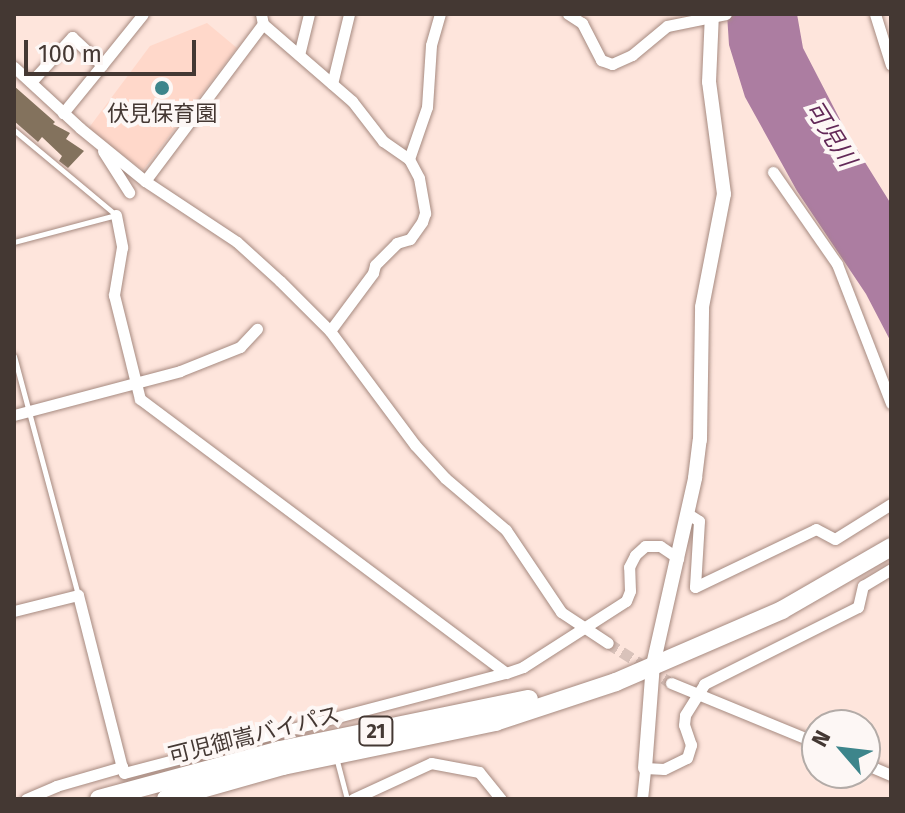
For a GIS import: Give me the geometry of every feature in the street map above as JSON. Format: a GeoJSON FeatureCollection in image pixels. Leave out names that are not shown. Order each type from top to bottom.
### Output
{"type":"FeatureCollection","features":[{"type":"Feature","properties":{"kind":"highway","name":"可児御嵩バイパス"},"geometry":{"type":"LineString","coordinates":[[166,799],[336,755],[495,722],[616,682],[782,610],[891,547]]}},
{"type":"Feature","properties":{"kind":"highway","name":"可児御嵩バイパス"},"geometry":{"type":"LineString","coordinates":[[99,799],[280,750],[512,704],[613,673],[653,665]]}},
{"type":"Feature","properties":{"kind":"street"},"geometry":{"type":"LineString","coordinates":[[63,113],[143,14]]}},
{"type":"Feature","properties":{"kind":"street"},"geometry":{"type":"LineString","coordinates":[[299,55],[309,14]]}},
{"type":"Feature","properties":{"kind":"street"},"geometry":{"type":"LineString","coordinates":[[332,84],[349,14]]}},
{"type":"Feature","properties":{"kind":"street"},"geometry":{"type":"LineString","coordinates":[[409,159],[427,107],[431,45],[440,14]]}},
{"type":"Feature","properties":{"kind":"street"},"geometry":{"type":"LineString","coordinates":[[568,14],[582,23],[601,60],[612,64],[632,55],[667,26],[717,16],[709,82],[723,166],[724,194],[702,307],[700,440],[688,514],[653,665],[642,799]]}},
{"type":"Feature","properties":{"kind":"street"},"geometry":{"type":"LineString","coordinates":[[875,14],[891,65]]}},
{"type":"Feature","properties":{"kind":"street"},"geometry":{"type":"LineString","coordinates":[[145,181],[262,19],[352,101],[383,141],[409,159],[419,178],[425,213],[422,222],[410,239],[397,243],[375,265],[373,273],[330,331]]}},
{"type":"Feature","properties":{"kind":"street"},"geometry":{"type":"LineString","coordinates":[[31,82],[72,37],[102,65]]}},
{"type":"Feature","properties":{"kind":"street"},"geometry":{"type":"LineString","coordinates":[[14,67],[63,113],[145,181],[237,242],[330,331],[415,445],[445,478],[506,530],[561,612],[608,643]]}},
{"type":"Feature","properties":{"kind":"street"},"geometry":{"type":"LineString","coordinates":[[98,143],[129,192]]}},
{"type":"Feature","properties":{"kind":"street"},"geometry":{"type":"LineString","coordinates":[[773,172],[837,264],[891,403]]}},
{"type":"Feature","properties":{"kind":"street"},"geometry":{"type":"LineString","coordinates":[[116,215],[122,247],[114,295],[140,399],[506,673]]}},
{"type":"Feature","properties":{"kind":"street"},"geometry":{"type":"LineString","coordinates":[[14,415],[136,385],[240,347],[257,329]]}},
{"type":"Feature","properties":{"kind":"street"},"geometry":{"type":"LineString","coordinates":[[688,514],[699,521],[695,587],[816,529],[835,539],[891,504]]}},
{"type":"Feature","properties":{"kind":"street"},"geometry":{"type":"LineString","coordinates":[[14,611],[78,595],[124,773],[506,673],[585,629],[626,601],[630,591],[629,567],[635,555],[645,546],[660,546],[678,558]]}},
{"type":"Feature","properties":{"kind":"street"},"geometry":{"type":"LineString","coordinates":[[645,768],[664,769],[687,758],[691,745],[684,725],[685,715],[696,693],[717,676],[858,607],[863,586],[891,569]]}},
{"type":"Feature","properties":{"kind":"street"},"geometry":{"type":"LineString","coordinates":[[671,683],[801,736]]}},
{"type":"Feature","properties":{"kind":"street"},"geometry":{"type":"LineString","coordinates":[[350,799],[431,763],[452,764],[479,772],[501,799]]}},
{"type":"Feature","properties":{"kind":"street"},"geometry":{"type":"LineString","coordinates":[[26,799],[56,786],[122,767]]}},
{"type":"Feature","properties":{"kind":"street"},"geometry":{"type":"LineString","coordinates":[[381,786],[383,799]]}},
{"type":"Feature","properties":{"kind":"lane"},"geometry":{"type":"LineString","coordinates":[[14,130],[116,215]]}},
{"type":"Feature","properties":{"kind":"lane"},"geometry":{"type":"LineString","coordinates":[[14,242],[116,215]]}},
{"type":"Feature","properties":{"kind":"lane"},"geometry":{"type":"LineString","coordinates":[[14,356],[78,595]]}},
{"type":"Feature","properties":{"kind":"lane"},"geometry":{"type":"LineString","coordinates":[[336,755],[350,799]]}},
{"type":"Feature","properties":{"kind":"shaded area","name":"伏見保育園"},"geometry":{"type":"Polygon","coordinates":[[[207,23],[237,48],[143,170],[88,129],[150,46],[207,23]]]}},
{"type":"Feature","properties":{"kind":"water","name":"可児川"},"geometry":{"type":"Polygon","coordinates":[[[727,14],[797,14],[803,48],[848,135],[891,204],[891,342],[866,294],[797,191],[745,97],[729,45],[727,14]]]}},
{"type":"Feature","properties":{"kind":"building"},"geometry":{"type":"Polygon","coordinates":[[[14,86],[55,122],[53,124],[70,133],[66,139],[84,151],[68,168],[59,161],[62,156],[42,137],[38,142],[14,121],[14,86]]]}},
{"type":"Feature","properties":{"kind":"tunnel"},"geometry":{"type":"LineString","coordinates":[[608,643],[671,683]]}},
{"type":"Feature","properties":{"kind":"place","name":"伏見保育園"},"geometry":{"type":"Point","coordinates":[162,88]}}]}
